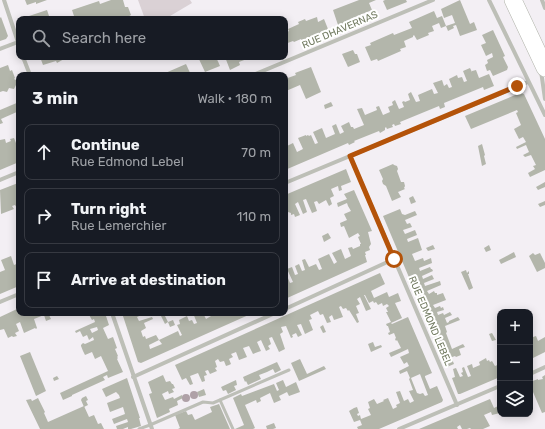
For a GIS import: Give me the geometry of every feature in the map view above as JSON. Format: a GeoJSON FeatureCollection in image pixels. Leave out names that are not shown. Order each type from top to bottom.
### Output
{"type":"FeatureCollection","features":[{"type":"Feature","properties":{"kind":"main road"},"geometry":{"type":"LineString","coordinates":[[513,0],[542,62]]}},
{"type":"Feature","properties":{"kind":"street"},"geometry":{"type":"LineString","coordinates":[[4,0],[16,37]]}},
{"type":"Feature","properties":{"kind":"street","name":"RUE DHAVERNAS"},"geometry":{"type":"LineString","coordinates":[[259,72],[433,0]]}},
{"type":"Feature","properties":{"kind":"street"},"geometry":{"type":"LineString","coordinates":[[489,0],[545,115]]}},
{"type":"Feature","properties":{"kind":"street"},"geometry":{"type":"LineString","coordinates":[[542,0],[545,8]]}},
{"type":"Feature","properties":{"kind":"street"},"geometry":{"type":"LineString","coordinates":[[0,49],[16,44]]}},
{"type":"Feature","properties":{"kind":"street"},"geometry":{"type":"LineString","coordinates":[[24,60],[29,72]]}},
{"type":"Feature","properties":{"kind":"street"},"geometry":{"type":"LineString","coordinates":[[542,62],[545,100]]}},
{"type":"Feature","properties":{"kind":"street"},"geometry":{"type":"LineString","coordinates":[[288,182],[528,82]]}},
{"type":"Feature","properties":{"kind":"street","name":"RUE EDMOND LEBEL"},"geometry":{"type":"LineString","coordinates":[[350,156],[457,405]]}},
{"type":"Feature","properties":{"kind":"street"},"geometry":{"type":"LineString","coordinates":[[0,180],[16,173]]}},
{"type":"Feature","properties":{"kind":"street"},"geometry":{"type":"LineString","coordinates":[[288,307],[394,259]]}},
{"type":"Feature","properties":{"kind":"street"},"geometry":{"type":"LineString","coordinates":[[0,302],[16,295]]}},
{"type":"Feature","properties":{"kind":"street"},"geometry":{"type":"LineString","coordinates":[[113,316],[151,427]]}},
{"type":"Feature","properties":{"kind":"street"},"geometry":{"type":"LineString","coordinates":[[133,377],[268,316]]}},
{"type":"Feature","properties":{"kind":"street"},"geometry":{"type":"LineString","coordinates":[[533,373],[545,367]]}},
{"type":"Feature","properties":{"kind":"street"},"geometry":{"type":"LineString","coordinates":[[399,429],[497,387]]}},
{"type":"Feature","properties":{"kind":"lane"},"geometry":{"type":"LineString","coordinates":[[138,429],[151,427],[203,402],[220,400],[289,370]]}},
{"type":"Feature","properties":{"kind":"lane"},"geometry":{"type":"LineString","coordinates":[[220,400],[233,429]]}},
{"type":"Feature","properties":{"kind":"shaded area"},"geometry":{"type":"Polygon","coordinates":[[[138,0],[190,0],[192,3],[170,16],[144,16],[138,0]]]}},
{"type":"Feature","properties":{"kind":"building"},"geometry":{"type":"Polygon","coordinates":[[[25,0],[47,0],[36,4],[36,2],[27,5],[25,0]]]}},
{"type":"Feature","properties":{"kind":"building"},"geometry":{"type":"Polygon","coordinates":[[[111,0],[123,0],[125,7],[128,7],[131,15],[74,16],[72,10],[99,1],[100,4],[111,0]]]}},
{"type":"Feature","properties":{"kind":"building"},"geometry":{"type":"Polygon","coordinates":[[[359,0],[376,0],[369,3],[372,10],[338,25],[333,10],[359,0]]]}},
{"type":"Feature","properties":{"kind":"building"},"geometry":{"type":"Polygon","coordinates":[[[406,0],[407,2],[387,10],[383,1],[406,0]]]}},
{"type":"Feature","properties":{"kind":"building"},"geometry":{"type":"Polygon","coordinates":[[[460,0],[470,24],[474,22],[477,30],[460,36],[456,25],[448,31],[446,26],[455,23],[452,15],[444,18],[441,9],[460,0]]]}},
{"type":"Feature","properties":{"kind":"building"},"geometry":{"type":"Polygon","coordinates":[[[47,10],[49,16],[29,16],[47,10]]]}},
{"type":"Feature","properties":{"kind":"building"},"geometry":{"type":"Polygon","coordinates":[[[434,11],[437,18],[442,16],[446,26],[441,28],[439,23],[432,26],[434,31],[428,33],[429,35],[417,40],[414,35],[413,37],[404,41],[406,47],[400,49],[401,51],[378,61],[377,59],[371,61],[365,47],[371,45],[370,43],[393,33],[394,35],[412,28],[409,22],[434,11]]]}},
{"type":"Feature","properties":{"kind":"building"},"geometry":{"type":"Polygon","coordinates":[[[1,17],[8,36],[6,39],[0,41],[0,18],[1,17]]]}},
{"type":"Feature","properties":{"kind":"building"},"geometry":{"type":"Polygon","coordinates":[[[317,17],[318,22],[324,19],[328,29],[302,41],[301,39],[288,43],[288,29],[299,24],[298,22],[305,19],[306,21],[317,17]]]}},
{"type":"Feature","properties":{"kind":"building"},"geometry":{"type":"Polygon","coordinates":[[[493,30],[505,56],[503,57],[508,67],[507,70],[493,76],[490,70],[487,71],[485,65],[488,63],[487,60],[493,57],[492,53],[486,56],[481,45],[486,43],[482,35],[493,30]]]}},
{"type":"Feature","properties":{"kind":"building"},"geometry":{"type":"Polygon","coordinates":[[[353,50],[355,54],[357,54],[360,62],[348,67],[342,54],[353,50]]]}},
{"type":"Feature","properties":{"kind":"building"},"geometry":{"type":"Polygon","coordinates":[[[41,60],[62,60],[57,63],[56,61],[43,65],[41,60]]]}},
{"type":"Feature","properties":{"kind":"building"},"geometry":{"type":"Polygon","coordinates":[[[199,60],[217,60],[220,66],[205,72],[199,60]]]}},
{"type":"Feature","properties":{"kind":"building"},"geometry":{"type":"Polygon","coordinates":[[[226,60],[244,60],[239,62],[240,65],[230,70],[226,60]]]}},
{"type":"Feature","properties":{"kind":"building"},"geometry":{"type":"Polygon","coordinates":[[[186,64],[190,72],[168,72],[186,64]]]}},
{"type":"Feature","properties":{"kind":"building"},"geometry":{"type":"Polygon","coordinates":[[[8,65],[10,71],[12,70],[14,79],[16,80],[14,89],[9,88],[7,92],[0,92],[0,68],[8,65]]]}},
{"type":"Feature","properties":{"kind":"building"},"geometry":{"type":"Polygon","coordinates":[[[311,67],[321,92],[306,99],[300,85],[288,90],[288,78],[296,75],[295,73],[311,67]]]}},
{"type":"Feature","properties":{"kind":"building"},"geometry":{"type":"Polygon","coordinates":[[[470,68],[472,72],[476,70],[479,78],[489,74],[494,86],[484,90],[483,87],[444,103],[445,107],[440,109],[439,106],[400,122],[401,124],[395,126],[394,124],[392,125],[393,127],[387,129],[386,127],[385,130],[380,133],[379,131],[354,141],[355,142],[349,145],[348,143],[288,169],[288,146],[293,143],[297,152],[303,149],[298,138],[311,135],[315,144],[318,143],[313,132],[322,128],[326,138],[335,134],[332,126],[336,124],[340,134],[344,132],[341,126],[349,122],[351,127],[354,129],[364,125],[357,109],[362,108],[365,115],[377,110],[376,107],[379,106],[383,115],[390,112],[388,107],[393,105],[392,102],[395,100],[399,109],[404,107],[402,102],[410,100],[408,94],[411,92],[416,102],[420,101],[418,95],[432,89],[434,94],[438,93],[433,83],[442,80],[444,86],[447,84],[449,88],[452,87],[449,79],[457,75],[458,78],[462,77],[464,82],[467,81],[463,71],[470,68]]]}},
{"type":"Feature","properties":{"kind":"building"},"geometry":{"type":"Polygon","coordinates":[[[520,93],[524,94],[545,139],[545,170],[530,177],[528,173],[535,169],[533,166],[536,165],[531,155],[525,157],[523,155],[529,152],[526,145],[517,149],[516,147],[526,142],[523,137],[519,139],[514,129],[521,125],[516,113],[518,112],[517,110],[471,129],[465,116],[520,93]]]}},
{"type":"Feature","properties":{"kind":"building"},"geometry":{"type":"Polygon","coordinates":[[[331,102],[333,106],[325,109],[324,105],[331,102]]]}},
{"type":"Feature","properties":{"kind":"building"},"geometry":{"type":"Polygon","coordinates":[[[16,103],[16,112],[1,119],[3,123],[0,124],[0,110],[16,103]]]}},
{"type":"Feature","properties":{"kind":"building"},"geometry":{"type":"Polygon","coordinates":[[[14,138],[16,143],[16,163],[0,170],[0,140],[5,139],[6,143],[11,141],[10,139],[14,138]]]}},
{"type":"Feature","properties":{"kind":"building"},"geometry":{"type":"Polygon","coordinates":[[[482,144],[486,164],[482,166],[478,146],[482,144]]]}},
{"type":"Feature","properties":{"kind":"building"},"geometry":{"type":"Polygon","coordinates":[[[393,164],[397,166],[397,171],[401,182],[404,182],[405,189],[398,192],[401,197],[392,201],[386,186],[383,184],[383,179],[379,170],[393,164]]]}},
{"type":"Feature","properties":{"kind":"building"},"geometry":{"type":"Polygon","coordinates":[[[346,169],[351,182],[341,186],[342,190],[339,191],[338,186],[331,189],[334,196],[330,198],[332,204],[329,206],[326,200],[319,204],[317,201],[314,202],[317,211],[312,213],[306,199],[303,200],[307,212],[303,214],[298,202],[295,204],[300,215],[295,217],[294,214],[291,215],[291,213],[288,212],[288,194],[346,169]]]}},
{"type":"Feature","properties":{"kind":"building"},"geometry":{"type":"Polygon","coordinates":[[[545,182],[545,187],[538,190],[536,187],[545,182]]]}},
{"type":"Feature","properties":{"kind":"building"},"geometry":{"type":"Polygon","coordinates":[[[16,184],[16,206],[15,205],[12,206],[14,209],[1,214],[0,190],[16,184]]]}},
{"type":"Feature","properties":{"kind":"building"},"geometry":{"type":"Polygon","coordinates":[[[354,190],[372,231],[368,232],[371,244],[369,247],[370,250],[365,252],[367,262],[288,298],[288,278],[290,283],[293,282],[288,269],[292,267],[295,275],[298,274],[295,266],[299,264],[302,271],[305,270],[302,260],[305,259],[309,267],[316,264],[319,270],[322,269],[318,259],[329,254],[334,264],[337,262],[332,253],[341,249],[345,259],[351,256],[348,248],[352,247],[353,249],[360,246],[361,244],[358,237],[360,236],[358,233],[349,238],[344,226],[341,227],[340,223],[347,220],[344,214],[351,211],[347,203],[338,207],[337,203],[347,199],[344,194],[354,190]]]}},
{"type":"Feature","properties":{"kind":"building"},"geometry":{"type":"Polygon","coordinates":[[[413,196],[416,202],[411,204],[409,198],[413,196]]]}},
{"type":"Feature","properties":{"kind":"building"},"geometry":{"type":"Polygon","coordinates":[[[545,201],[545,205],[540,207],[538,204],[545,201]]]}},
{"type":"Feature","properties":{"kind":"building"},"geometry":{"type":"Polygon","coordinates":[[[400,209],[402,214],[405,215],[415,211],[417,215],[405,220],[407,224],[410,223],[412,227],[403,230],[405,234],[415,230],[417,235],[407,239],[408,242],[418,238],[422,250],[412,254],[415,261],[423,258],[424,261],[431,258],[432,263],[419,268],[420,271],[430,267],[433,271],[422,276],[423,279],[432,275],[434,279],[424,283],[425,286],[440,281],[441,285],[427,291],[429,294],[434,291],[437,295],[443,293],[446,300],[433,305],[435,308],[440,306],[441,308],[443,307],[444,310],[437,312],[438,315],[443,313],[444,315],[450,312],[452,315],[445,318],[447,323],[458,317],[460,320],[445,326],[452,349],[463,344],[465,347],[459,349],[461,355],[456,357],[455,356],[444,360],[383,216],[400,209]]]}},
{"type":"Feature","properties":{"kind":"building"},"geometry":{"type":"Polygon","coordinates":[[[328,233],[331,238],[324,242],[322,236],[328,233]]]}},
{"type":"Feature","properties":{"kind":"building"},"geometry":{"type":"Polygon","coordinates":[[[433,245],[435,249],[428,251],[426,248],[433,245]]]}},
{"type":"Feature","properties":{"kind":"building"},"geometry":{"type":"Polygon","coordinates":[[[489,245],[491,250],[486,252],[484,248],[489,245]]]}},
{"type":"Feature","properties":{"kind":"building"},"geometry":{"type":"Polygon","coordinates":[[[514,252],[516,257],[501,264],[499,260],[514,252]]]}},
{"type":"Feature","properties":{"kind":"building"},"geometry":{"type":"Polygon","coordinates":[[[533,253],[535,255],[540,253],[545,263],[545,268],[537,272],[529,256],[533,253]]]}},
{"type":"Feature","properties":{"kind":"building"},"geometry":{"type":"Polygon","coordinates":[[[11,256],[14,265],[16,264],[16,287],[0,294],[0,272],[5,270],[1,260],[11,256]]]}},
{"type":"Feature","properties":{"kind":"building"},"geometry":{"type":"Polygon","coordinates":[[[466,270],[467,273],[469,271],[468,274],[473,288],[469,290],[461,272],[466,270]]]}},
{"type":"Feature","properties":{"kind":"building"},"geometry":{"type":"Polygon","coordinates":[[[380,273],[385,284],[371,291],[374,298],[387,292],[389,297],[398,293],[401,301],[395,303],[402,318],[391,323],[392,324],[408,317],[432,373],[425,376],[430,389],[437,386],[443,400],[442,402],[379,429],[358,429],[357,427],[362,425],[360,420],[354,422],[349,411],[354,408],[357,407],[359,413],[357,414],[358,416],[360,415],[361,419],[371,415],[368,409],[370,408],[368,402],[374,399],[377,404],[388,398],[393,409],[400,403],[396,392],[400,391],[404,401],[408,399],[410,403],[414,401],[409,391],[413,390],[407,371],[400,374],[399,371],[409,366],[407,362],[404,364],[400,357],[409,353],[408,349],[391,357],[389,353],[401,348],[395,339],[394,333],[389,335],[388,333],[390,332],[386,324],[391,322],[386,312],[388,312],[386,308],[389,306],[387,304],[383,306],[382,303],[378,305],[373,301],[369,303],[365,295],[371,309],[366,311],[360,297],[357,299],[360,304],[356,306],[359,313],[356,314],[359,322],[357,323],[349,310],[348,311],[346,308],[343,309],[341,306],[339,307],[343,317],[334,320],[332,315],[329,317],[331,322],[327,323],[323,314],[320,315],[318,311],[310,315],[312,319],[309,320],[313,330],[305,334],[301,324],[297,325],[302,335],[298,337],[296,333],[292,335],[293,337],[291,338],[286,326],[281,327],[283,332],[280,334],[285,349],[279,352],[272,337],[269,338],[271,344],[268,346],[270,349],[266,351],[261,340],[257,342],[261,351],[253,354],[249,346],[243,348],[247,357],[239,360],[236,352],[231,354],[233,357],[229,359],[231,364],[229,365],[226,366],[224,361],[220,362],[218,359],[215,361],[217,367],[215,368],[217,371],[210,374],[208,370],[205,371],[207,375],[204,376],[205,381],[202,382],[198,373],[190,376],[193,384],[190,385],[186,378],[182,380],[175,365],[284,316],[288,316],[288,314],[380,273]],[[420,374],[411,378],[417,393],[423,393],[425,396],[428,395],[420,374]]]}},
{"type":"Feature","properties":{"kind":"building"},"geometry":{"type":"Polygon","coordinates":[[[16,309],[16,316],[42,316],[34,319],[36,329],[35,328],[24,333],[20,322],[16,324],[19,331],[15,333],[17,336],[8,338],[4,329],[0,330],[0,317],[16,309]]]}},
{"type":"Feature","properties":{"kind":"building"},"geometry":{"type":"Polygon","coordinates":[[[44,316],[50,316],[51,319],[46,321],[44,316]]]}},
{"type":"Feature","properties":{"kind":"building"},"geometry":{"type":"Polygon","coordinates":[[[90,316],[106,316],[109,325],[103,328],[108,339],[113,337],[117,348],[115,349],[118,356],[117,359],[123,372],[108,378],[107,375],[103,377],[105,380],[63,400],[60,393],[108,371],[101,356],[95,359],[92,352],[85,355],[83,351],[81,345],[94,340],[93,337],[89,340],[87,335],[83,337],[80,331],[76,333],[75,331],[95,322],[94,319],[92,320],[90,316]],[[97,327],[90,329],[92,333],[98,330],[97,327]]]}},
{"type":"Feature","properties":{"kind":"building"},"geometry":{"type":"Polygon","coordinates":[[[123,316],[139,316],[137,317],[139,321],[152,317],[153,319],[144,323],[146,328],[141,331],[143,337],[145,336],[146,339],[156,335],[159,340],[178,331],[180,336],[182,335],[177,325],[180,324],[179,320],[187,316],[189,321],[192,320],[194,324],[197,323],[194,316],[204,316],[206,319],[211,316],[246,316],[141,363],[138,362],[123,316]],[[159,340],[149,345],[150,349],[162,344],[159,340]]]}},
{"type":"Feature","properties":{"kind":"building"},"geometry":{"type":"Polygon","coordinates":[[[161,316],[165,316],[168,322],[165,324],[161,316]]]}},
{"type":"Feature","properties":{"kind":"building"},"geometry":{"type":"Polygon","coordinates":[[[173,320],[175,325],[170,327],[168,322],[173,320]]]}},
{"type":"Feature","properties":{"kind":"building"},"geometry":{"type":"Polygon","coordinates":[[[323,325],[326,332],[323,333],[320,327],[323,325]]]}},
{"type":"Feature","properties":{"kind":"building"},"geometry":{"type":"Polygon","coordinates":[[[492,333],[496,340],[492,341],[489,334],[492,333]]]}},
{"type":"Feature","properties":{"kind":"building"},"geometry":{"type":"Polygon","coordinates":[[[536,336],[538,341],[545,337],[545,352],[533,358],[533,345],[533,337],[536,336]]]}},
{"type":"Feature","properties":{"kind":"building"},"geometry":{"type":"Polygon","coordinates":[[[373,342],[375,347],[381,345],[382,347],[371,352],[368,344],[373,342]]]}},
{"type":"Feature","properties":{"kind":"building"},"geometry":{"type":"Polygon","coordinates":[[[30,352],[46,391],[36,396],[20,356],[30,352]]]}},
{"type":"Feature","properties":{"kind":"building"},"geometry":{"type":"Polygon","coordinates":[[[486,358],[487,361],[492,361],[495,366],[497,365],[497,378],[458,394],[452,378],[455,377],[453,369],[456,368],[460,377],[463,376],[461,373],[463,372],[462,368],[464,367],[468,377],[471,376],[467,366],[472,364],[473,368],[480,365],[479,362],[486,358]]]}},
{"type":"Feature","properties":{"kind":"building"},"geometry":{"type":"Polygon","coordinates":[[[300,359],[307,374],[324,366],[326,369],[299,381],[291,363],[300,359]]]}},
{"type":"Feature","properties":{"kind":"building"},"geometry":{"type":"Polygon","coordinates":[[[452,359],[454,364],[447,367],[444,362],[452,359]]]}},
{"type":"Feature","properties":{"kind":"building"},"geometry":{"type":"Polygon","coordinates":[[[277,362],[281,370],[275,373],[273,369],[259,375],[261,379],[248,385],[246,381],[245,382],[243,377],[277,362]]]}},
{"type":"Feature","properties":{"kind":"building"},"geometry":{"type":"Polygon","coordinates":[[[163,375],[166,382],[170,381],[175,388],[172,389],[174,392],[169,394],[168,391],[162,394],[165,400],[173,397],[174,399],[182,395],[183,398],[177,401],[178,405],[169,409],[170,412],[157,418],[149,394],[152,393],[148,382],[163,375]]]}},
{"type":"Feature","properties":{"kind":"building"},"geometry":{"type":"Polygon","coordinates":[[[545,375],[545,412],[542,413],[533,392],[533,381],[543,379],[542,377],[545,375]]]}},
{"type":"Feature","properties":{"kind":"building"},"geometry":{"type":"Polygon","coordinates":[[[57,376],[59,379],[54,381],[53,378],[57,376]]]}},
{"type":"Feature","properties":{"kind":"building"},"geometry":{"type":"Polygon","coordinates":[[[127,378],[140,418],[141,426],[131,429],[128,429],[128,427],[117,429],[116,426],[128,422],[127,419],[114,424],[112,419],[125,414],[123,407],[110,412],[107,403],[120,398],[119,395],[116,392],[106,397],[102,389],[127,378]]]}},
{"type":"Feature","properties":{"kind":"building"},"geometry":{"type":"Polygon","coordinates":[[[236,380],[237,385],[234,386],[236,390],[228,394],[226,390],[223,391],[221,387],[236,380]]]}},
{"type":"Feature","properties":{"kind":"building"},"geometry":{"type":"Polygon","coordinates":[[[283,380],[286,387],[296,382],[300,392],[289,396],[287,392],[279,396],[281,400],[274,403],[270,393],[260,398],[261,401],[257,403],[256,400],[245,405],[255,428],[235,429],[244,425],[233,398],[241,394],[242,396],[274,384],[277,391],[279,390],[276,383],[283,380]]]}},
{"type":"Feature","properties":{"kind":"building"},"geometry":{"type":"Polygon","coordinates":[[[204,389],[206,395],[199,397],[197,392],[204,389]]]}},
{"type":"Feature","properties":{"kind":"building"},"geometry":{"type":"Polygon","coordinates":[[[86,396],[88,405],[84,407],[81,400],[86,396]]]}},
{"type":"Feature","properties":{"kind":"building"},"geometry":{"type":"Polygon","coordinates":[[[38,398],[48,422],[84,406],[89,417],[94,415],[98,424],[101,423],[104,429],[40,429],[26,400],[31,399],[32,401],[38,398]]]}},
{"type":"Feature","properties":{"kind":"building"},"geometry":{"type":"Polygon","coordinates":[[[490,399],[494,408],[497,406],[497,414],[492,415],[491,412],[484,415],[490,426],[483,429],[462,429],[460,425],[457,427],[458,429],[419,429],[490,399]]]}},
{"type":"Feature","properties":{"kind":"building"},"geometry":{"type":"Polygon","coordinates":[[[219,404],[230,429],[178,429],[180,428],[175,415],[186,411],[188,415],[192,414],[195,420],[212,412],[210,407],[219,404]]]}},
{"type":"Feature","properties":{"kind":"building"},"geometry":{"type":"Polygon","coordinates":[[[274,423],[276,428],[267,429],[266,426],[274,423]]]}},
{"type":"Feature","properties":{"kind":"route"},"geometry":{"type":"LineString","coordinates":[[394,259],[350,156],[517,86]]}}]}
